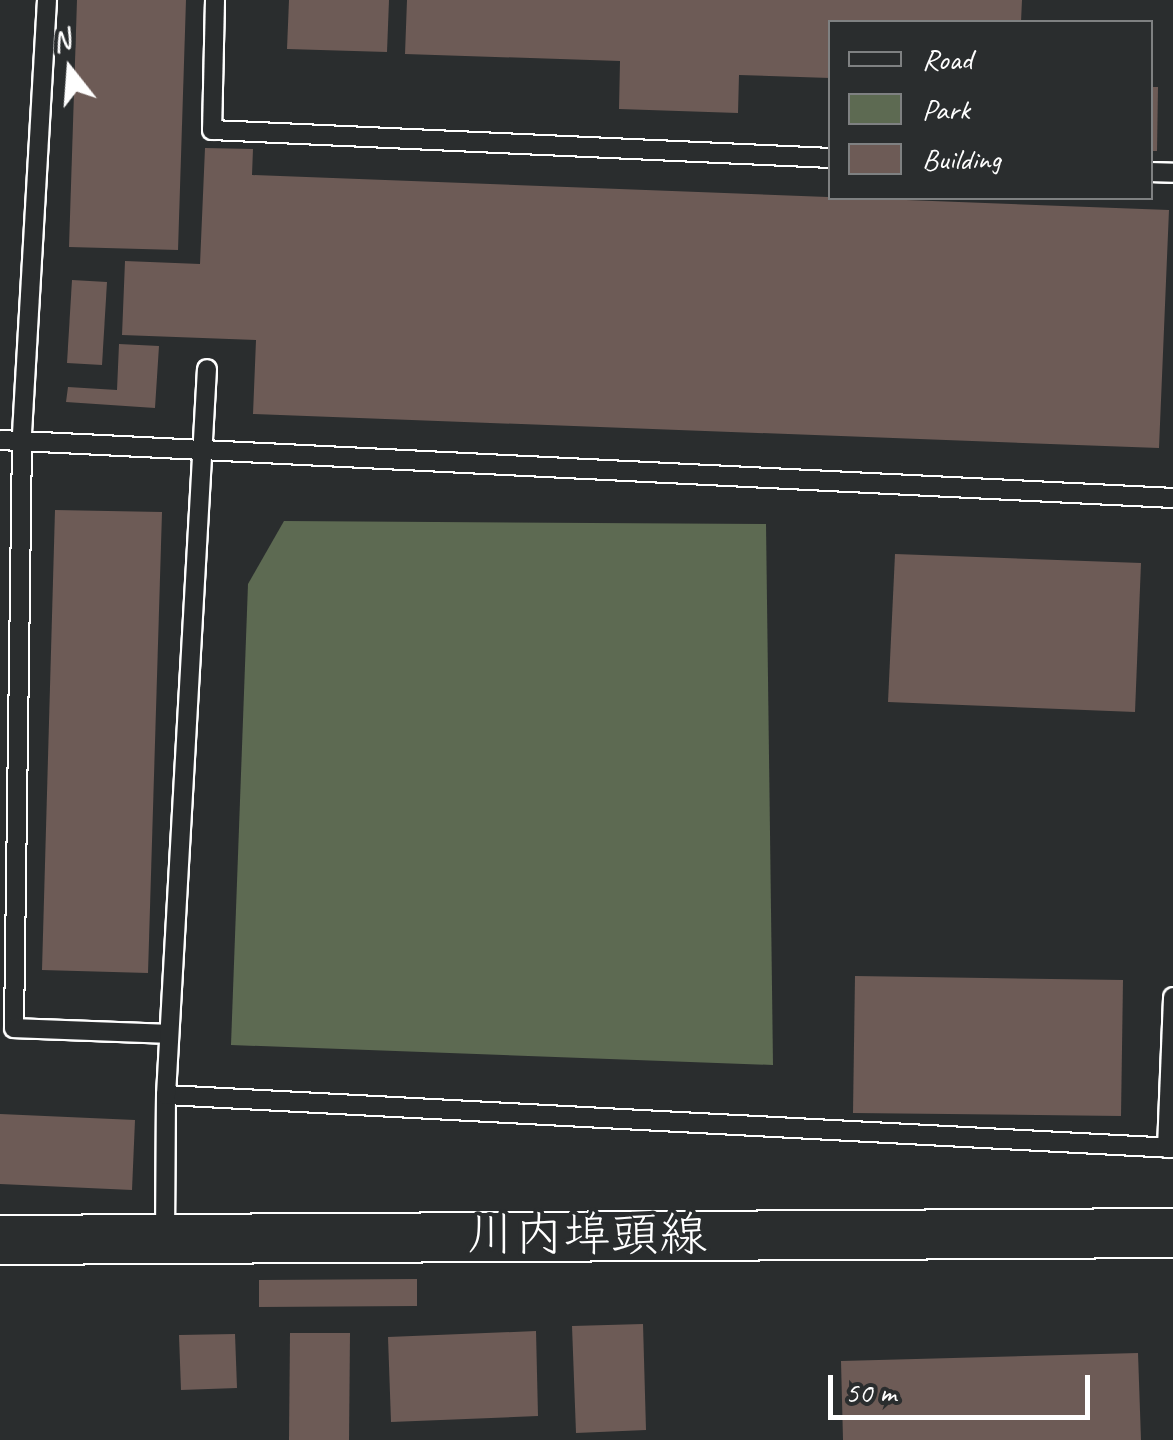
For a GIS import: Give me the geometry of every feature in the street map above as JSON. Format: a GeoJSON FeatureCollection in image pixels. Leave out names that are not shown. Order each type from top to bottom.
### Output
{"type":"FeatureCollection","features":[{"type":"Feature","properties":{"kind":"main road","name":"川内埠頭線"},"geometry":{"type":"LineString","coordinates":[[0,1240],[1173,1233]]}},
{"type":"Feature","properties":{"kind":"lane"},"geometry":{"type":"LineString","coordinates":[[47,0],[22,440],[14,1028],[169,1034]]}},
{"type":"Feature","properties":{"kind":"lane"},"geometry":{"type":"LineString","coordinates":[[215,0],[212,130],[828,158]]}},
{"type":"Feature","properties":{"kind":"lane"},"geometry":{"type":"LineString","coordinates":[[164,1238],[166,1094],[207,369]]}},
{"type":"Feature","properties":{"kind":"lane"},"geometry":{"type":"LineString","coordinates":[[0,440],[1173,498]]}},
{"type":"Feature","properties":{"kind":"lane"},"geometry":{"type":"LineString","coordinates":[[166,1094],[1170,1148],[1173,997]]}},
{"type":"Feature","properties":{"kind":"green space"},"geometry":{"type":"Polygon","coordinates":[[[284,521],[766,524],[773,1065],[231,1045],[248,584],[284,521]]]}},
{"type":"Feature","properties":{"kind":"building"},"geometry":{"type":"Polygon","coordinates":[[[77,0],[186,0],[178,250],[69,247],[77,0]]]}},
{"type":"Feature","properties":{"kind":"building"},"geometry":{"type":"Polygon","coordinates":[[[289,0],[389,0],[387,52],[287,49],[289,0]]]}},
{"type":"Feature","properties":{"kind":"building"},"geometry":{"type":"Polygon","coordinates":[[[407,0],[1022,0],[1021,20],[828,20],[828,78],[739,75],[738,113],[619,109],[620,61],[405,54],[407,0]]]}},
{"type":"Feature","properties":{"kind":"building"},"geometry":{"type":"Polygon","coordinates":[[[1153,87],[1158,87],[1157,151],[1153,151],[1153,87]]]}},
{"type":"Feature","properties":{"kind":"building"},"geometry":{"type":"Polygon","coordinates":[[[205,148],[253,149],[252,175],[828,197],[828,200],[1169,210],[1159,448],[253,414],[256,340],[122,335],[125,261],[200,264],[205,148]]]}},
{"type":"Feature","properties":{"kind":"building"},"geometry":{"type":"Polygon","coordinates":[[[72,280],[107,282],[102,365],[67,363],[72,280]]]}},
{"type":"Feature","properties":{"kind":"building"},"geometry":{"type":"Polygon","coordinates":[[[119,344],[159,346],[155,408],[66,402],[68,387],[117,390],[119,344]]]}},
{"type":"Feature","properties":{"kind":"building"},"geometry":{"type":"Polygon","coordinates":[[[55,510],[162,512],[148,973],[42,970],[55,510]]]}},
{"type":"Feature","properties":{"kind":"building"},"geometry":{"type":"Polygon","coordinates":[[[895,554],[1141,563],[1135,712],[888,702],[895,554]]]}},
{"type":"Feature","properties":{"kind":"building"},"geometry":{"type":"Polygon","coordinates":[[[855,976],[1123,980],[1121,1116],[853,1113],[855,976]]]}},
{"type":"Feature","properties":{"kind":"building"},"geometry":{"type":"Polygon","coordinates":[[[0,1114],[135,1120],[132,1190],[0,1184],[0,1114]]]}},
{"type":"Feature","properties":{"kind":"building"},"geometry":{"type":"Polygon","coordinates":[[[417,1279],[417,1306],[259,1307],[259,1280],[417,1279]]]}},
{"type":"Feature","properties":{"kind":"building"},"geometry":{"type":"Polygon","coordinates":[[[643,1324],[646,1430],[576,1433],[572,1326],[643,1324]]]}},
{"type":"Feature","properties":{"kind":"building"},"geometry":{"type":"Polygon","coordinates":[[[536,1331],[538,1416],[391,1422],[388,1337],[536,1331]]]}},
{"type":"Feature","properties":{"kind":"building"},"geometry":{"type":"Polygon","coordinates":[[[290,1333],[350,1333],[349,1440],[289,1440],[290,1333]]]}},
{"type":"Feature","properties":{"kind":"building"},"geometry":{"type":"Polygon","coordinates":[[[235,1334],[237,1388],[181,1390],[179,1335],[235,1334]]]}},
{"type":"Feature","properties":{"kind":"building"},"geometry":{"type":"Polygon","coordinates":[[[1138,1353],[1141,1440],[843,1440],[841,1361],[1138,1353]]]}}]}
